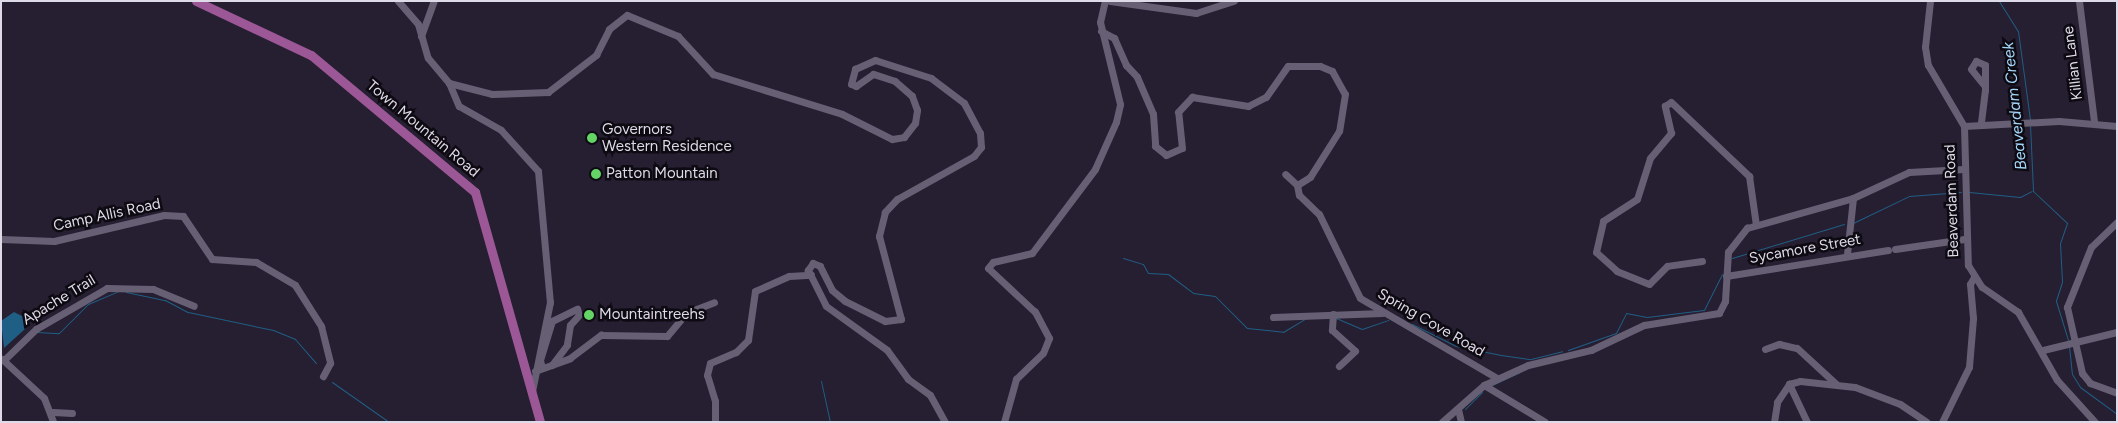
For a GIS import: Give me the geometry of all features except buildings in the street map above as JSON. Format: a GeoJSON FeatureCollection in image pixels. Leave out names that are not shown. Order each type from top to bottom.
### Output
{"type":"FeatureCollection","features":[{"type":"Feature","properties":{"kind":"main road","name":"Town Mountain Road"},"geometry":{"type":"LineString","coordinates":[[196,1],[311,55],[475,192],[485,213],[540,422]]}},
{"type":"Feature","properties":{"kind":"street"},"geometry":{"type":"LineString","coordinates":[[398,1],[410,12],[428,58],[449,83],[459,106],[501,130],[538,171],[550,302],[539,370],[532,391]]}},
{"type":"Feature","properties":{"kind":"street"},"geometry":{"type":"LineString","coordinates":[[421,37],[434,1]]}},
{"type":"Feature","properties":{"kind":"street"},"geometry":{"type":"LineString","coordinates":[[1004,422],[1016,379],[1043,353],[1048,338],[1035,312],[988,268],[993,262],[1032,253],[1095,169],[1120,104],[1101,31],[1100,15],[1105,1]]}},
{"type":"Feature","properties":{"kind":"street"},"geometry":{"type":"LineString","coordinates":[[1110,1],[1206,13],[1234,1]]}},
{"type":"Feature","properties":{"kind":"street","name":"Beaverdam Road"},"geometry":{"type":"LineString","coordinates":[[1930,1],[1925,48],[1928,65],[1964,126],[1964,239],[1974,277]]}},
{"type":"Feature","properties":{"kind":"street","name":"Killian Lane"},"geometry":{"type":"LineString","coordinates":[[2080,1],[2094,122]]}},
{"type":"Feature","properties":{"kind":"street"},"geometry":{"type":"LineString","coordinates":[[449,83],[492,94],[548,92],[598,52],[609,29],[627,15],[678,36],[713,74],[842,114],[892,139],[904,137],[914,123],[917,110],[912,96],[895,81],[873,74],[856,86],[851,84],[855,69],[875,60],[931,78],[967,107],[980,134],[981,147],[974,156],[896,199],[886,212],[879,236],[901,318],[885,321],[838,298],[818,264],[809,266],[811,275],[826,306],[887,350],[908,379],[930,395],[945,422]]}},
{"type":"Feature","properties":{"kind":"street"},"geometry":{"type":"LineString","coordinates":[[1101,31],[1114,38],[1126,65],[1137,77],[1153,114],[1155,146],[1166,155],[1182,148],[1178,112],[1192,97],[1248,106],[1266,97],[1288,66],[1320,66],[1332,71],[1345,94],[1343,121],[1314,173],[1297,185]]}},
{"type":"Feature","properties":{"kind":"street"},"geometry":{"type":"LineString","coordinates":[[1980,122],[1985,86]]}},
{"type":"Feature","properties":{"kind":"street"},"geometry":{"type":"LineString","coordinates":[[1702,261],[1666,266],[1649,284],[1630,278],[1596,252],[1603,221],[1637,200],[1650,158],[1671,134],[1665,106],[1670,102],[1676,102],[1749,176],[1756,225]]}},
{"type":"Feature","properties":{"kind":"street"},"geometry":{"type":"LineString","coordinates":[[1964,126],[1980,122],[2023,121],[2094,122],[2117,126]]}},
{"type":"Feature","properties":{"kind":"street"},"geometry":{"type":"LineString","coordinates":[[1442,422],[1484,385],[1497,378],[1591,350],[1644,325],[1719,314],[1734,240],[1756,225],[1853,198],[1909,172],[1964,169]]}},
{"type":"Feature","properties":{"kind":"street","name":"Spring Cove Road"},"geometry":{"type":"LineString","coordinates":[[1285,174],[1297,185],[1300,195],[1319,214],[1360,298],[1382,314],[1497,378]]}},
{"type":"Feature","properties":{"kind":"street"},"geometry":{"type":"LineString","coordinates":[[1847,254],[1853,198]]}},
{"type":"Feature","properties":{"kind":"street","name":"Camp Allis Road"},"geometry":{"type":"LineString","coordinates":[[1,239],[54,241],[164,215],[183,216],[212,259],[256,262],[295,285],[321,326],[330,362],[323,376]]}},
{"type":"Feature","properties":{"kind":"street"},"geometry":{"type":"LineString","coordinates":[[2117,222],[2091,248],[2071,290],[2067,307],[2082,374],[2090,383],[2117,393]]}},
{"type":"Feature","properties":{"kind":"street","name":"Sycamore Street"},"geometry":{"type":"LineString","coordinates":[[1726,276],[1847,254],[1964,239]]}},
{"type":"Feature","properties":{"kind":"street"},"geometry":{"type":"LineString","coordinates":[[715,422],[715,401],[707,375],[710,363],[736,352],[748,340],[755,291],[788,276],[811,275]]}},
{"type":"Feature","properties":{"kind":"street"},"geometry":{"type":"LineString","coordinates":[[1942,422],[1969,367],[1973,318],[1970,284],[1974,277],[2018,312],[2043,350],[2057,380],[2095,422]]}},
{"type":"Feature","properties":{"kind":"street","name":"Apache Trail"},"geometry":{"type":"LineString","coordinates":[[3,359],[36,329],[106,288],[153,290],[194,306]]}},
{"type":"Feature","properties":{"kind":"street"},"geometry":{"type":"LineString","coordinates":[[539,370],[570,358],[600,335],[667,336],[686,313],[714,302]]}},
{"type":"Feature","properties":{"kind":"street"},"geometry":{"type":"LineString","coordinates":[[539,370],[540,360],[552,321],[576,309],[579,315],[570,325],[567,345],[552,364]]}},
{"type":"Feature","properties":{"kind":"street"},"geometry":{"type":"LineString","coordinates":[[1333,314],[1332,330],[1355,351],[1339,366]]}},
{"type":"Feature","properties":{"kind":"street"},"geometry":{"type":"LineString","coordinates":[[1273,317],[1382,314]]}},
{"type":"Feature","properties":{"kind":"street"},"geometry":{"type":"LineString","coordinates":[[2043,350],[2074,340],[2117,332]]}},
{"type":"Feature","properties":{"kind":"street"},"geometry":{"type":"LineString","coordinates":[[1765,350],[1779,344],[1798,348],[1836,384]]}},
{"type":"Feature","properties":{"kind":"street"},"geometry":{"type":"LineString","coordinates":[[3,359],[53,412],[53,422]]}},
{"type":"Feature","properties":{"kind":"street"},"geometry":{"type":"LineString","coordinates":[[1789,384],[1836,384],[1883,396],[1927,422]]}},
{"type":"Feature","properties":{"kind":"street"},"geometry":{"type":"LineString","coordinates":[[1774,422],[1777,402],[1789,384]]}},
{"type":"Feature","properties":{"kind":"street"},"geometry":{"type":"LineString","coordinates":[[1789,384],[1807,422]]}},
{"type":"Feature","properties":{"kind":"street"},"geometry":{"type":"LineString","coordinates":[[1484,385],[1545,422]]}},
{"type":"Feature","properties":{"kind":"street"},"geometry":{"type":"LineString","coordinates":[[1458,409],[1461,422]]}},
{"type":"Feature","properties":{"kind":"street"},"geometry":{"type":"LineString","coordinates":[[53,412],[72,413]]}},
{"type":"Feature","properties":{"kind":"water"},"geometry":{"type":"Polygon","coordinates":[[[14,312],[24,317],[25,329],[4,348],[1,321],[14,312]]]}},
{"type":"Feature","properties":{"kind":"waterway","name":"Beaverdam Creek"},"geometry":{"type":"LineString","coordinates":[[1999,1],[2018,31],[2030,120]]}},
{"type":"Feature","properties":{"kind":"waterway","name":"Beaverdam Creek"},"geometry":{"type":"LineString","coordinates":[[2030,124],[2033,191],[2067,223],[2060,243],[2062,282],[2056,301],[2068,340]]}},
{"type":"Feature","properties":{"kind":"waterway"},"geometry":{"type":"LineString","coordinates":[[1969,192],[2020,197],[2032,191]]}},
{"type":"Feature","properties":{"kind":"waterway"},"geometry":{"type":"LineString","coordinates":[[1853,223],[1909,196],[1961,192]]}},
{"type":"Feature","properties":{"kind":"waterway"},"geometry":{"type":"LineString","coordinates":[[1732,258],[1844,224]]}},
{"type":"Feature","properties":{"kind":"waterway"},"geometry":{"type":"LineString","coordinates":[[1123,258],[1143,264],[1148,273],[1168,274],[1193,293],[1215,296],[1247,328],[1283,332],[1305,319]]}},
{"type":"Feature","properties":{"kind":"waterway"},"geometry":{"type":"LineString","coordinates":[[1568,350],[1616,333],[1626,313],[1647,317],[1704,310],[1722,274]]}},
{"type":"Feature","properties":{"kind":"waterway"},"geometry":{"type":"LineString","coordinates":[[37,332],[59,333],[88,304],[118,291]]}},
{"type":"Feature","properties":{"kind":"waterway"},"geometry":{"type":"LineString","coordinates":[[126,292],[165,300],[188,312],[273,330],[295,339],[316,363]]}},
{"type":"Feature","properties":{"kind":"waterway"},"geometry":{"type":"LineString","coordinates":[[1336,318],[1362,329],[1388,320]]}},
{"type":"Feature","properties":{"kind":"waterway"},"geometry":{"type":"LineString","coordinates":[[1412,324],[1456,346],[1501,355],[1531,359],[1562,351]]}},
{"type":"Feature","properties":{"kind":"waterway","name":"Beaverdam Creek"},"geometry":{"type":"LineString","coordinates":[[2069,346],[2072,374],[2080,387],[2117,414]]}},
{"type":"Feature","properties":{"kind":"waterway"},"geometry":{"type":"LineString","coordinates":[[1492,385],[1520,372]]}},
{"type":"Feature","properties":{"kind":"waterway"},"geometry":{"type":"LineString","coordinates":[[821,381],[830,422]]}},
{"type":"Feature","properties":{"kind":"waterway"},"geometry":{"type":"LineString","coordinates":[[332,382],[389,422]]}},
{"type":"Feature","properties":{"kind":"waterway"},"geometry":{"type":"LineString","coordinates":[[1465,409],[1482,392]]}},
{"type":"Feature","properties":{"kind":"waterway"},"geometry":{"type":"LineString","coordinates":[[1,404],[1,415]]}},
{"type":"Feature","properties":{"kind":"place","name":"Governors Western Residence"},"geometry":{"type":"Point","coordinates":[592,138]}},
{"type":"Feature","properties":{"kind":"place","name":"Patton Mountain"},"geometry":{"type":"Point","coordinates":[596,174]}},
{"type":"Feature","properties":{"kind":"place","name":"Mountaintreehs"},"geometry":{"type":"Point","coordinates":[589,315]}}]}
